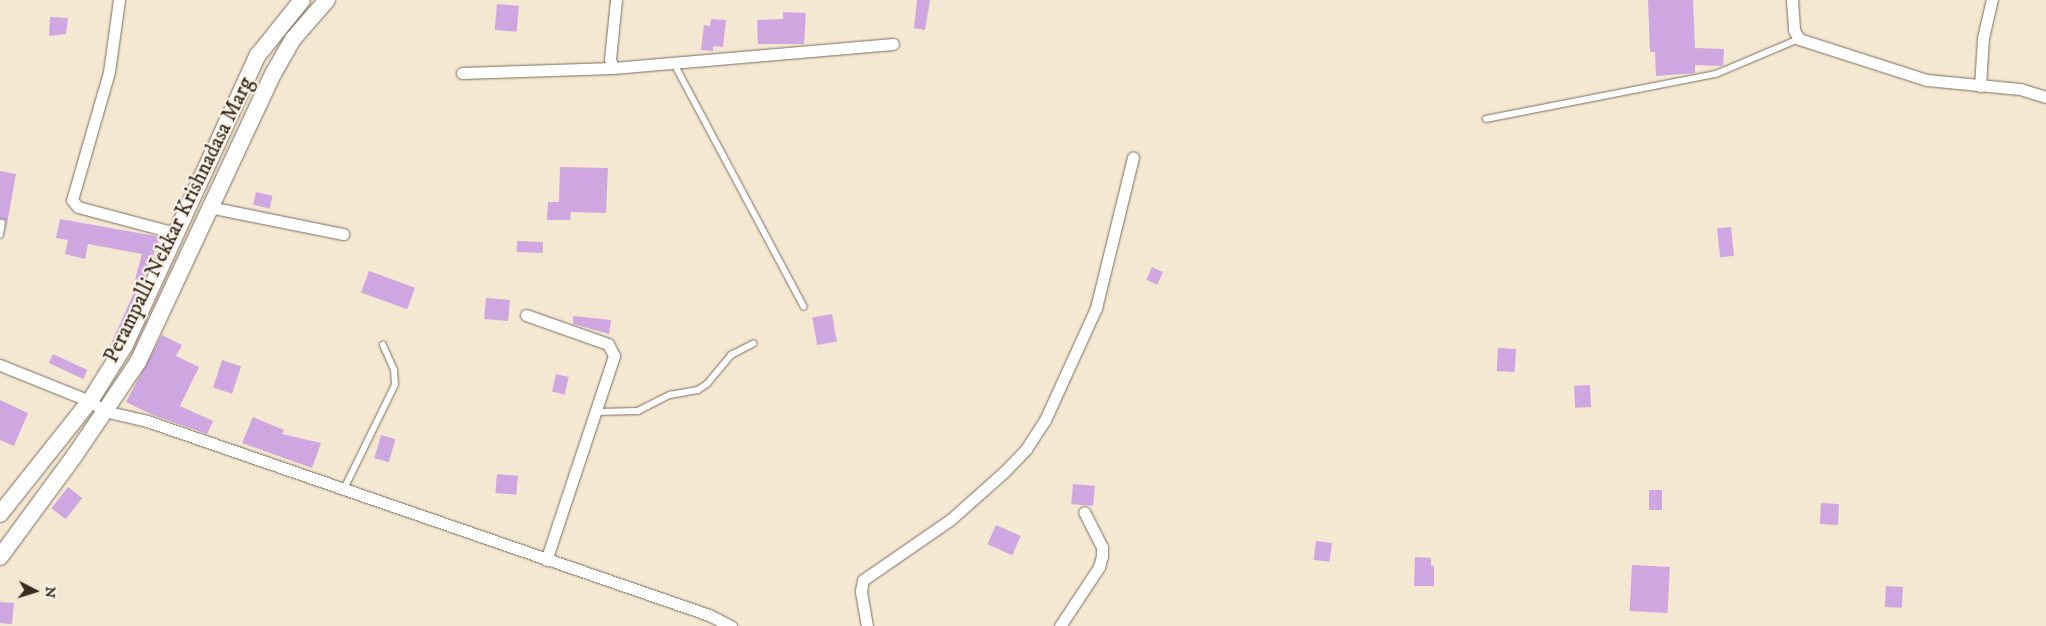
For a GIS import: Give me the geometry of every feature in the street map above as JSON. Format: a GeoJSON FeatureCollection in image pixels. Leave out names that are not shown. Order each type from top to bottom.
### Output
{"type":"FeatureCollection","features":[{"type":"Feature","properties":{"kind":"main road"},"geometry":{"type":"LineString","coordinates":[[0,514],[90,401],[125,344],[258,55],[302,0]]}},
{"type":"Feature","properties":{"kind":"main road","name":"Perampalli Nekkar Krishnadasa Marg"},"geometry":{"type":"LineString","coordinates":[[0,557],[138,362],[273,74],[293,39],[326,0]]}},
{"type":"Feature","properties":{"kind":"street"},"geometry":{"type":"LineString","coordinates":[[119,0],[109,72],[72,200],[78,207],[176,233]]}},
{"type":"Feature","properties":{"kind":"street"},"geometry":{"type":"LineString","coordinates":[[613,68],[610,59],[616,0]]}},
{"type":"Feature","properties":{"kind":"street"},"geometry":{"type":"LineString","coordinates":[[1792,0],[1794,30],[1799,39],[1927,80],[2020,90],[2046,97]]}},
{"type":"Feature","properties":{"kind":"street"},"geometry":{"type":"LineString","coordinates":[[1980,86],[1983,38],[1992,0]]}},
{"type":"Feature","properties":{"kind":"street"},"geometry":{"type":"LineString","coordinates":[[462,73],[613,68],[893,44]]}},
{"type":"Feature","properties":{"kind":"street"},"geometry":{"type":"LineString","coordinates":[[867,626],[860,591],[863,580],[950,520],[1004,472],[1026,448],[1045,420],[1096,308],[1133,157]]}},
{"type":"Feature","properties":{"kind":"street"},"geometry":{"type":"LineString","coordinates":[[209,207],[343,234]]}},
{"type":"Feature","properties":{"kind":"street"},"geometry":{"type":"LineString","coordinates":[[526,315],[608,344],[613,348],[614,356],[546,560]]}},
{"type":"Feature","properties":{"kind":"street"},"geometry":{"type":"LineString","coordinates":[[0,365],[90,401],[104,411],[146,421],[709,615],[731,626]]}},
{"type":"Feature","properties":{"kind":"street"},"geometry":{"type":"LineString","coordinates":[[1060,626],[1099,567],[1102,556],[1102,547],[1084,512]]}},
{"type":"Feature","properties":{"kind":"lane"},"geometry":{"type":"LineString","coordinates":[[1486,119],[1716,74],[1799,39]]}},
{"type":"Feature","properties":{"kind":"lane"},"geometry":{"type":"LineString","coordinates":[[674,63],[804,306]]}},
{"type":"Feature","properties":{"kind":"lane"},"geometry":{"type":"LineString","coordinates":[[0,235],[2,223]]}},
{"type":"Feature","properties":{"kind":"lane"},"geometry":{"type":"LineString","coordinates":[[595,412],[638,411],[670,395],[698,390],[708,384],[731,355],[753,344]]}},
{"type":"Feature","properties":{"kind":"lane"},"geometry":{"type":"LineString","coordinates":[[344,490],[395,384],[394,370],[383,345]]}},
{"type":"Feature","properties":{"kind":"building"},"geometry":{"type":"Polygon","coordinates":[[[917,0],[930,0],[925,30],[914,28],[917,0]]]}},
{"type":"Feature","properties":{"kind":"building"},"geometry":{"type":"Polygon","coordinates":[[[1648,0],[1693,0],[1695,48],[1724,49],[1723,66],[1695,65],[1695,73],[1656,76],[1655,52],[1650,52],[1648,0]]]}},
{"type":"Feature","properties":{"kind":"building"},"geometry":{"type":"Polygon","coordinates":[[[497,4],[519,6],[517,32],[495,30],[497,4]]]}},
{"type":"Feature","properties":{"kind":"building"},"geometry":{"type":"Polygon","coordinates":[[[783,12],[806,13],[804,44],[758,44],[757,20],[783,19],[783,12]]]}},
{"type":"Feature","properties":{"kind":"building"},"geometry":{"type":"Polygon","coordinates":[[[50,17],[68,18],[66,34],[49,36],[50,17]]]}},
{"type":"Feature","properties":{"kind":"building"},"geometry":{"type":"Polygon","coordinates":[[[711,19],[726,20],[723,47],[713,46],[713,51],[701,50],[704,25],[710,26],[711,19]]]}},
{"type":"Feature","properties":{"kind":"building"},"geometry":{"type":"Polygon","coordinates":[[[560,167],[608,168],[606,213],[571,212],[570,220],[547,220],[548,202],[559,202],[560,167]]]}},
{"type":"Feature","properties":{"kind":"building"},"geometry":{"type":"Polygon","coordinates":[[[0,171],[16,174],[6,229],[6,221],[0,219],[0,171]]]}},
{"type":"Feature","properties":{"kind":"building"},"geometry":{"type":"Polygon","coordinates":[[[256,192],[273,196],[270,208],[253,205],[256,192]]]}},
{"type":"Feature","properties":{"kind":"building"},"geometry":{"type":"Polygon","coordinates":[[[60,219],[161,237],[116,340],[104,360],[139,281],[135,280],[142,254],[88,244],[85,259],[65,254],[68,240],[56,238],[60,219]]]}},
{"type":"Feature","properties":{"kind":"building"},"geometry":{"type":"Polygon","coordinates":[[[1731,227],[1734,256],[1720,257],[1717,228],[1731,227]]]}},
{"type":"Feature","properties":{"kind":"building"},"geometry":{"type":"Polygon","coordinates":[[[517,241],[543,242],[543,253],[517,252],[517,241]]]}},
{"type":"Feature","properties":{"kind":"building"},"geometry":{"type":"Polygon","coordinates":[[[1152,267],[1163,272],[1157,285],[1146,280],[1152,267]]]}},
{"type":"Feature","properties":{"kind":"building"},"geometry":{"type":"Polygon","coordinates":[[[369,271],[415,288],[407,309],[361,293],[369,271]]]}},
{"type":"Feature","properties":{"kind":"building"},"geometry":{"type":"Polygon","coordinates":[[[486,298],[510,300],[508,321],[484,319],[486,298]]]}},
{"type":"Feature","properties":{"kind":"building"},"geometry":{"type":"Polygon","coordinates":[[[832,314],[837,342],[817,345],[812,317],[832,314]]]}},
{"type":"Feature","properties":{"kind":"building"},"geometry":{"type":"Polygon","coordinates":[[[573,316],[611,320],[609,334],[573,324],[573,316]]]}},
{"type":"Feature","properties":{"kind":"building"},"geometry":{"type":"Polygon","coordinates":[[[162,335],[182,345],[176,356],[199,367],[180,406],[213,421],[207,434],[153,415],[126,402],[162,335]]]}},
{"type":"Feature","properties":{"kind":"building"},"geometry":{"type":"Polygon","coordinates":[[[1498,348],[1516,349],[1515,372],[1497,371],[1498,348]]]}},
{"type":"Feature","properties":{"kind":"building"},"geometry":{"type":"Polygon","coordinates":[[[53,354],[87,370],[83,379],[49,363],[53,354]]]}},
{"type":"Feature","properties":{"kind":"building"},"geometry":{"type":"Polygon","coordinates":[[[222,360],[241,366],[232,394],[213,388],[222,360]]]}},
{"type":"Feature","properties":{"kind":"building"},"geometry":{"type":"Polygon","coordinates":[[[556,374],[569,377],[565,394],[552,392],[556,374]]]}},
{"type":"Feature","properties":{"kind":"building"},"geometry":{"type":"Polygon","coordinates":[[[1590,385],[1591,407],[1575,408],[1574,386],[1590,385]]]}},
{"type":"Feature","properties":{"kind":"building"},"geometry":{"type":"Polygon","coordinates":[[[0,400],[28,413],[14,446],[0,440],[0,400]]]}},
{"type":"Feature","properties":{"kind":"building"},"geometry":{"type":"Polygon","coordinates":[[[253,417],[284,430],[282,434],[321,443],[312,468],[242,443],[253,417]]]}},
{"type":"Feature","properties":{"kind":"building"},"geometry":{"type":"Polygon","coordinates":[[[381,435],[395,439],[389,462],[374,458],[381,435]]]}},
{"type":"Feature","properties":{"kind":"building"},"geometry":{"type":"Polygon","coordinates":[[[497,474],[518,476],[516,495],[495,493],[497,474]]]}},
{"type":"Feature","properties":{"kind":"building"},"geometry":{"type":"Polygon","coordinates":[[[1073,484],[1095,486],[1093,506],[1071,504],[1073,484]]]}},
{"type":"Feature","properties":{"kind":"building"},"geometry":{"type":"Polygon","coordinates":[[[68,487],[82,498],[66,519],[51,508],[68,487]]]}},
{"type":"Feature","properties":{"kind":"building"},"geometry":{"type":"Polygon","coordinates":[[[1649,490],[1662,490],[1662,510],[1649,510],[1649,490]]]}},
{"type":"Feature","properties":{"kind":"building"},"geometry":{"type":"Polygon","coordinates":[[[1821,503],[1839,504],[1838,525],[1820,524],[1821,503]]]}},
{"type":"Feature","properties":{"kind":"building"},"geometry":{"type":"Polygon","coordinates":[[[996,525],[1021,536],[1012,555],[987,544],[996,525]]]}},
{"type":"Feature","properties":{"kind":"building"},"geometry":{"type":"Polygon","coordinates":[[[1316,541],[1332,543],[1330,562],[1314,560],[1316,541]]]}},
{"type":"Feature","properties":{"kind":"building"},"geometry":{"type":"Polygon","coordinates":[[[1415,557],[1431,558],[1431,566],[1434,566],[1434,586],[1414,586],[1415,557]]]}},
{"type":"Feature","properties":{"kind":"building"},"geometry":{"type":"Polygon","coordinates":[[[1632,565],[1670,567],[1668,613],[1630,611],[1632,565]]]}},
{"type":"Feature","properties":{"kind":"building"},"geometry":{"type":"Polygon","coordinates":[[[1886,586],[1903,587],[1902,608],[1885,607],[1886,586]]]}},
{"type":"Feature","properties":{"kind":"building"},"geometry":{"type":"Polygon","coordinates":[[[0,602],[14,603],[12,624],[0,623],[0,602]]]}}]}
